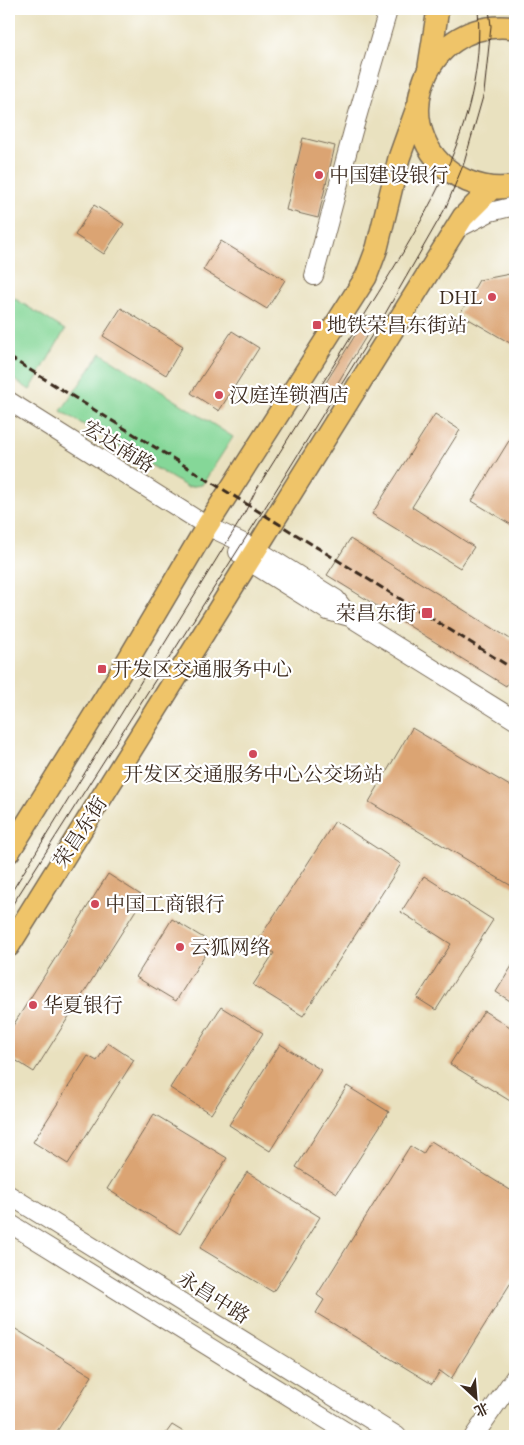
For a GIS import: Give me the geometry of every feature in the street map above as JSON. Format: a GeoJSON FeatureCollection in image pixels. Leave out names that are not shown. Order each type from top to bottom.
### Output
{"type":"FeatureCollection","features":[{"type":"Feature","properties":{"kind":"main road"},"geometry":{"type":"LineString","coordinates":[[9,852],[116,680],[208,526],[366,276],[378,248],[400,158],[428,69],[438,9]]}},
{"type":"Feature","properties":{"kind":"main road"},"geometry":{"type":"LineString","coordinates":[[428,69],[444,48],[462,35],[491,26],[515,28]]}},
{"type":"Feature","properties":{"kind":"main road"},"geometry":{"type":"LineString","coordinates":[[418,105],[420,126],[426,143],[437,159],[459,178],[492,188],[515,186]]}},
{"type":"Feature","properties":{"kind":"main road","name":"荣昌东街"},"geometry":{"type":"LineString","coordinates":[[9,946],[454,231],[463,217],[492,188]]}},
{"type":"Feature","properties":{"kind":"street"},"geometry":{"type":"LineString","coordinates":[[314,276],[387,14]]}},
{"type":"Feature","properties":{"kind":"street"},"geometry":{"type":"LineString","coordinates":[[454,231],[490,212],[515,206]]}},
{"type":"Feature","properties":{"kind":"street","name":"宏达南路"},"geometry":{"type":"LineString","coordinates":[[9,401],[208,526],[252,555],[328,611],[350,617],[515,720]]}},
{"type":"Feature","properties":{"kind":"street","name":"永昌中路"},"geometry":{"type":"LineString","coordinates":[[9,1195],[397,1436]]}},
{"type":"Feature","properties":{"kind":"street"},"geometry":{"type":"LineString","coordinates":[[9,1223],[353,1436]]}},
{"type":"Feature","properties":{"kind":"street"},"geometry":{"type":"LineString","coordinates":[[474,1436],[515,1377]]}},
{"type":"Feature","properties":{"kind":"street"},"geometry":{"type":"LineString","coordinates":[[487,1436],[503,1412],[515,1386]]}},
{"type":"Feature","properties":{"kind":"green space"},"geometry":{"type":"Polygon","coordinates":[[[9,295],[65,330],[30,390],[9,376],[9,295]]]}},
{"type":"Feature","properties":{"kind":"green space"},"geometry":{"type":"Polygon","coordinates":[[[101,353],[233,437],[202,485],[187,487],[61,411],[101,353]]]}},
{"type":"Feature","properties":{"kind":"building"},"geometry":{"type":"Polygon","coordinates":[[[303,138],[335,146],[318,218],[286,210],[303,138]]]}},
{"type":"Feature","properties":{"kind":"building"},"geometry":{"type":"Polygon","coordinates":[[[94,205],[124,224],[104,254],[75,235],[94,205]]]}},
{"type":"Feature","properties":{"kind":"building"},"geometry":{"type":"Polygon","coordinates":[[[221,241],[285,280],[267,309],[203,270],[221,241]]]}},
{"type":"Feature","properties":{"kind":"building","name":"DHL"},"geometry":{"type":"Polygon","coordinates":[[[515,273],[515,346],[460,314],[479,280],[515,273]]]}},
{"type":"Feature","properties":{"kind":"building"},"geometry":{"type":"Polygon","coordinates":[[[121,308],[183,346],[166,375],[103,336],[121,308]]]}},
{"type":"Feature","properties":{"kind":"building"},"geometry":{"type":"Polygon","coordinates":[[[367,316],[375,322],[326,402],[317,397],[367,316]]]}},
{"type":"Feature","properties":{"kind":"building"},"geometry":{"type":"Polygon","coordinates":[[[232,331],[259,348],[219,411],[191,393],[232,331]]]}},
{"type":"Feature","properties":{"kind":"building"},"geometry":{"type":"Polygon","coordinates":[[[435,414],[460,430],[412,507],[474,547],[460,568],[372,514],[435,414]]]}},
{"type":"Feature","properties":{"kind":"building"},"geometry":{"type":"Polygon","coordinates":[[[515,431],[515,527],[472,501],[515,431]]]}},
{"type":"Feature","properties":{"kind":"building","name":"荣昌东街"},"geometry":{"type":"Polygon","coordinates":[[[350,539],[515,642],[515,671],[506,686],[327,575],[350,539]]]}},
{"type":"Feature","properties":{"kind":"building"},"geometry":{"type":"Polygon","coordinates":[[[412,728],[515,789],[515,888],[369,802],[412,728]]]}},
{"type":"Feature","properties":{"kind":"building"},"geometry":{"type":"Polygon","coordinates":[[[335,821],[401,864],[303,1016],[253,985],[274,953],[257,942],[335,821]]]}},
{"type":"Feature","properties":{"kind":"building"},"geometry":{"type":"Polygon","coordinates":[[[108,874],[144,897],[34,1072],[9,1056],[9,1032],[108,874]]]}},
{"type":"Feature","properties":{"kind":"building"},"geometry":{"type":"Polygon","coordinates":[[[424,876],[493,920],[436,1010],[417,998],[451,944],[401,912],[424,876]]]}},
{"type":"Feature","properties":{"kind":"building"},"geometry":{"type":"Polygon","coordinates":[[[172,919],[212,943],[176,1001],[136,977],[172,919]]]}},
{"type":"Feature","properties":{"kind":"building"},"geometry":{"type":"Polygon","coordinates":[[[515,961],[515,1004],[496,992],[515,961]]]}},
{"type":"Feature","properties":{"kind":"building"},"geometry":{"type":"Polygon","coordinates":[[[221,1007],[263,1033],[211,1114],[170,1088],[221,1007]]]}},
{"type":"Feature","properties":{"kind":"building"},"geometry":{"type":"Polygon","coordinates":[[[484,1011],[515,1030],[515,1104],[450,1064],[484,1011]]]}},
{"type":"Feature","properties":{"kind":"building"},"geometry":{"type":"Polygon","coordinates":[[[108,1043],[134,1060],[68,1164],[33,1142],[88,1056],[97,1061],[108,1043]]]}},
{"type":"Feature","properties":{"kind":"building"},"geometry":{"type":"Polygon","coordinates":[[[280,1044],[321,1070],[270,1151],[229,1125],[280,1044]]]}},
{"type":"Feature","properties":{"kind":"building"},"geometry":{"type":"Polygon","coordinates":[[[347,1086],[389,1112],[337,1193],[296,1167],[347,1086]]]}},
{"type":"Feature","properties":{"kind":"building"},"geometry":{"type":"Polygon","coordinates":[[[154,1114],[227,1158],[180,1234],[107,1189],[154,1114]]]}},
{"type":"Feature","properties":{"kind":"building"},"geometry":{"type":"Polygon","coordinates":[[[431,1141],[515,1193],[515,1276],[451,1379],[440,1371],[432,1384],[316,1313],[324,1300],[317,1295],[410,1146],[423,1154],[431,1141]]]}},
{"type":"Feature","properties":{"kind":"building"},"geometry":{"type":"Polygon","coordinates":[[[247,1172],[320,1217],[273,1292],[200,1248],[247,1172]]]}},
{"type":"Feature","properties":{"kind":"building"},"geometry":{"type":"Polygon","coordinates":[[[9,1325],[92,1376],[54,1436],[9,1436],[9,1325]]]}},
{"type":"Feature","properties":{"kind":"building"},"geometry":{"type":"Polygon","coordinates":[[[172,1425],[190,1436],[164,1436],[172,1425]]]}},
{"type":"Feature","properties":{"kind":"tram line"},"geometry":{"type":"LineString","coordinates":[[9,896],[243,516],[256,490],[427,210],[446,172],[461,133],[472,93],[478,52],[478,9]]}},
{"type":"Feature","properties":{"kind":"tram line"},"geometry":{"type":"LineString","coordinates":[[9,910],[271,498],[385,314],[446,207],[464,163],[484,93],[491,26],[489,9]]}},
{"type":"Feature","properties":{"kind":"railway"},"geometry":{"type":"LineString","coordinates":[[9,357],[515,670]]}},
{"type":"Feature","properties":{"kind":"place","name":"中国建设银行"},"geometry":{"type":"Point","coordinates":[319,175]}},
{"type":"Feature","properties":{"kind":"place","name":"DHL"},"geometry":{"type":"Point","coordinates":[492,297]}},
{"type":"Feature","properties":{"kind":"place","name":"地铁荣昌东街站"},"geometry":{"type":"Point","coordinates":[317,325]}},
{"type":"Feature","properties":{"kind":"place","name":"汉庭连锁酒店"},"geometry":{"type":"Point","coordinates":[219,395]}},
{"type":"Feature","properties":{"kind":"place","name":"荣昌东街"},"geometry":{"type":"Point","coordinates":[427,613]}},
{"type":"Feature","properties":{"kind":"place","name":"开发区交通服务中心"},"geometry":{"type":"Point","coordinates":[102,669]}},
{"type":"Feature","properties":{"kind":"place","name":"开发区交通服务中心公交场站"},"geometry":{"type":"Point","coordinates":[253,754]}},
{"type":"Feature","properties":{"kind":"place","name":"中国工商银行"},"geometry":{"type":"Point","coordinates":[95,904]}},
{"type":"Feature","properties":{"kind":"place","name":"云狐网络"},"geometry":{"type":"Point","coordinates":[180,947]}},
{"type":"Feature","properties":{"kind":"place","name":"华夏银行"},"geometry":{"type":"Point","coordinates":[33,1005]}}]}
